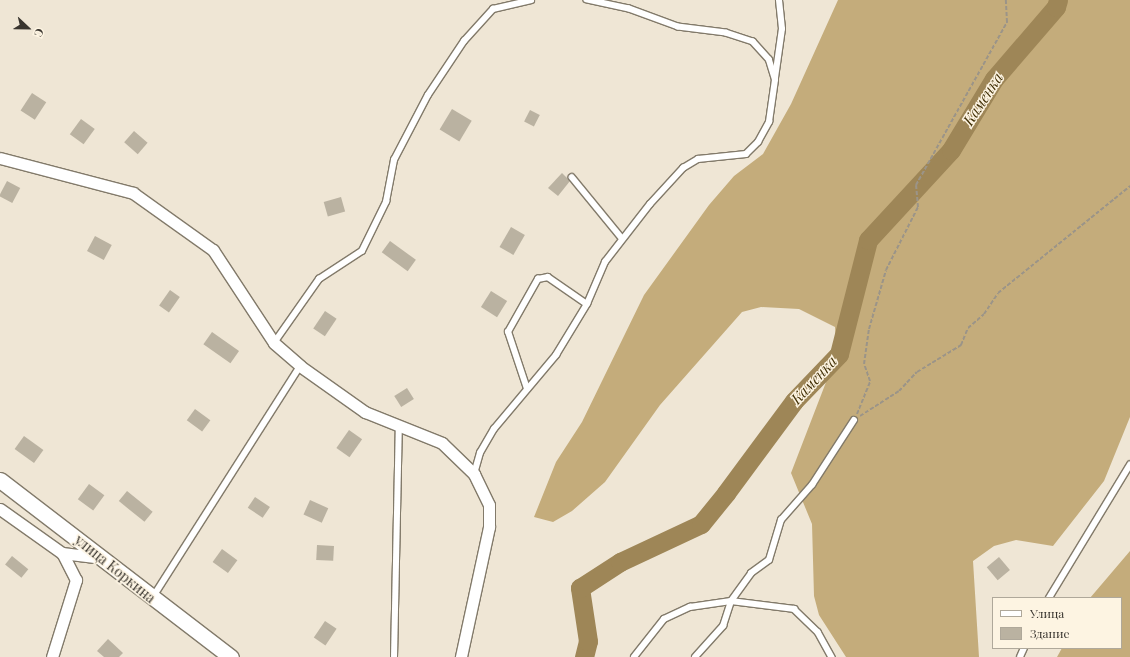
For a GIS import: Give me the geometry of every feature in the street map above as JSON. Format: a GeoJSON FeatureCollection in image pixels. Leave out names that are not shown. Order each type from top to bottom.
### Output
{"type":"FeatureCollection","features":[{"type":"Feature","properties":{"kind":"main road","name":"улица Коркина"},"geometry":{"type":"LineString","coordinates":[[0,480],[105,558],[151,599],[231,657]]}},
{"type":"Feature","properties":{"kind":"street"},"geometry":{"type":"LineString","coordinates":[[0,158],[133,193],[213,250],[274,343],[300,366],[365,412],[442,443],[474,474],[489,505],[489,527],[461,657]]}},
{"type":"Feature","properties":{"kind":"street"},"geometry":{"type":"LineString","coordinates":[[0,509],[62,553],[76,580],[52,657]]}},
{"type":"Feature","properties":{"kind":"street"},"geometry":{"type":"LineString","coordinates":[[62,553],[105,558]]}},
{"type":"Feature","properties":{"kind":"lane"},"geometry":{"type":"LineString","coordinates":[[274,343],[319,279],[362,251],[386,202],[394,160],[428,95],[464,41],[493,9],[531,0]]}},
{"type":"Feature","properties":{"kind":"lane"},"geometry":{"type":"LineString","coordinates":[[587,0],[629,9],[678,26],[726,33],[753,42],[769,60],[775,80]]}},
{"type":"Feature","properties":{"kind":"lane"},"geometry":{"type":"LineString","coordinates":[[474,474],[480,453],[494,429],[556,355],[587,304],[605,262],[622,238],[683,168],[698,159],[746,154],[758,142],[769,122],[782,29],[779,0]]}},
{"type":"Feature","properties":{"kind":"lane"},"geometry":{"type":"LineString","coordinates":[[572,178],[622,238]]}},
{"type":"Feature","properties":{"kind":"lane"},"geometry":{"type":"LineString","coordinates":[[527,389],[508,332],[538,279],[548,278],[587,304]]}},
{"type":"Feature","properties":{"kind":"lane"},"geometry":{"type":"LineString","coordinates":[[151,599],[300,366]]}},
{"type":"Feature","properties":{"kind":"lane"},"geometry":{"type":"LineString","coordinates":[[695,657],[723,626],[732,601],[751,573],[768,560],[781,520],[812,485],[854,420]]}},
{"type":"Feature","properties":{"kind":"lane"},"geometry":{"type":"LineString","coordinates":[[394,657],[399,426]]}},
{"type":"Feature","properties":{"kind":"lane"},"geometry":{"type":"LineString","coordinates":[[1050,597],[1130,465]]}},
{"type":"Feature","properties":{"kind":"lane"},"geometry":{"type":"LineString","coordinates":[[634,657],[664,619],[690,607],[732,601],[794,609],[818,632],[832,657]]}},
{"type":"Feature","properties":{"kind":"path"},"geometry":{"type":"LineString","coordinates":[[854,420],[870,381],[864,364],[869,329],[886,270],[918,207],[916,185],[1007,22],[1006,0]]}},
{"type":"Feature","properties":{"kind":"path"},"geometry":{"type":"LineString","coordinates":[[854,420],[961,345],[968,328],[984,314],[998,293],[1130,186]]}},
{"type":"Feature","properties":{"kind":"shaded area"},"geometry":{"type":"Polygon","coordinates":[[[838,0],[1130,0],[1130,417],[1104,481],[1053,546],[1016,540],[994,546],[973,561],[979,657],[846,657],[819,615],[814,596],[812,524],[791,473],[833,364],[836,343],[835,327],[799,309],[761,307],[742,312],[660,405],[605,482],[572,511],[553,522],[534,517],[556,462],[582,422],[644,295],[709,205],[734,176],[763,154],[791,104],[838,0]]]}},
{"type":"Feature","properties":{"kind":"shaded area"},"geometry":{"type":"Polygon","coordinates":[[[1130,551],[1130,657],[1057,657],[1061,649],[1122,649],[1122,597],[1091,597],[1130,551]]]}},
{"type":"Feature","properties":{"kind":"building"},"geometry":{"type":"Polygon","coordinates":[[[32,93],[46,102],[35,120],[21,111],[32,93]]]}},
{"type":"Feature","properties":{"kind":"building"},"geometry":{"type":"Polygon","coordinates":[[[452,109],[472,121],[459,141],[440,130],[452,109]]]}},
{"type":"Feature","properties":{"kind":"building"},"geometry":{"type":"Polygon","coordinates":[[[530,110],[540,115],[534,127],[524,122],[530,110]]]}},
{"type":"Feature","properties":{"kind":"building"},"geometry":{"type":"Polygon","coordinates":[[[81,119],[95,129],[84,144],[70,134],[81,119]]]}},
{"type":"Feature","properties":{"kind":"building"},"geometry":{"type":"Polygon","coordinates":[[[134,131],[148,143],[138,154],[124,142],[134,131]]]}},
{"type":"Feature","properties":{"kind":"building"},"geometry":{"type":"Polygon","coordinates":[[[562,173],[570,181],[558,196],[548,188],[562,173]]]}},
{"type":"Feature","properties":{"kind":"building"},"geometry":{"type":"Polygon","coordinates":[[[7,181],[20,188],[12,203],[0,197],[7,181]]]}},
{"type":"Feature","properties":{"kind":"building"},"geometry":{"type":"Polygon","coordinates":[[[341,197],[345,211],[328,216],[324,202],[341,197]]]}},
{"type":"Feature","properties":{"kind":"building"},"geometry":{"type":"Polygon","coordinates":[[[511,227],[525,235],[513,255],[500,247],[511,227]]]}},
{"type":"Feature","properties":{"kind":"building"},"geometry":{"type":"Polygon","coordinates":[[[95,236],[112,245],[104,260],[87,251],[95,236]]]}},
{"type":"Feature","properties":{"kind":"building"},"geometry":{"type":"Polygon","coordinates":[[[390,241],[416,260],[408,271],[382,252],[390,241]]]}},
{"type":"Feature","properties":{"kind":"building"},"geometry":{"type":"Polygon","coordinates":[[[170,290],[180,297],[169,312],[159,306],[170,290]]]}},
{"type":"Feature","properties":{"kind":"building"},"geometry":{"type":"Polygon","coordinates":[[[491,291],[507,301],[497,317],[481,307],[491,291]]]}},
{"type":"Feature","properties":{"kind":"building"},"geometry":{"type":"Polygon","coordinates":[[[325,311],[337,319],[325,336],[313,328],[325,311]]]}},
{"type":"Feature","properties":{"kind":"building"},"geometry":{"type":"Polygon","coordinates":[[[212,332],[239,351],[230,363],[203,344],[212,332]]]}},
{"type":"Feature","properties":{"kind":"building"},"geometry":{"type":"Polygon","coordinates":[[[407,388],[414,399],[401,407],[394,396],[407,388]]]}},
{"type":"Feature","properties":{"kind":"building"},"geometry":{"type":"Polygon","coordinates":[[[195,409],[210,420],[202,431],[187,420],[195,409]]]}},
{"type":"Feature","properties":{"kind":"building"},"geometry":{"type":"Polygon","coordinates":[[[349,430],[362,439],[349,457],[336,448],[349,430]]]}},
{"type":"Feature","properties":{"kind":"building"},"geometry":{"type":"Polygon","coordinates":[[[24,436],[43,450],[34,463],[15,449],[24,436]]]}},
{"type":"Feature","properties":{"kind":"building"},"geometry":{"type":"Polygon","coordinates":[[[89,484],[104,495],[93,511],[78,499],[89,484]]]}},
{"type":"Feature","properties":{"kind":"building"},"geometry":{"type":"Polygon","coordinates":[[[127,491],[153,512],[144,522],[119,501],[127,491]]]}},
{"type":"Feature","properties":{"kind":"building"},"geometry":{"type":"Polygon","coordinates":[[[255,497],[270,507],[263,518],[248,508],[255,497]]]}},
{"type":"Feature","properties":{"kind":"building"},"geometry":{"type":"Polygon","coordinates":[[[310,500],[328,508],[322,523],[303,515],[310,500]]]}},
{"type":"Feature","properties":{"kind":"building"},"geometry":{"type":"Polygon","coordinates":[[[317,545],[334,546],[333,561],[316,560],[317,545]]]}},
{"type":"Feature","properties":{"kind":"building"},"geometry":{"type":"Polygon","coordinates":[[[222,549],[237,560],[228,573],[213,562],[222,549]]]}},
{"type":"Feature","properties":{"kind":"building"},"geometry":{"type":"Polygon","coordinates":[[[12,556],[28,569],[21,578],[5,565],[12,556]]]}},
{"type":"Feature","properties":{"kind":"building"},"geometry":{"type":"Polygon","coordinates":[[[999,557],[1010,570],[998,580],[987,567],[999,557]]]}},
{"type":"Feature","properties":{"kind":"building"},"geometry":{"type":"Polygon","coordinates":[[[325,621],[337,629],[325,645],[314,638],[325,621]]]}},
{"type":"Feature","properties":{"kind":"building"},"geometry":{"type":"Polygon","coordinates":[[[108,639],[123,653],[119,657],[104,657],[97,651],[108,639]]]}},
{"type":"Feature","properties":{"kind":"waterway","name":"Каменка"},"geometry":{"type":"LineString","coordinates":[[584,657],[588,641],[580,588],[620,562],[701,524],[726,493],[794,401],[839,354],[868,240],[951,150],[994,79],[1056,7],[1058,0]]}}]}
